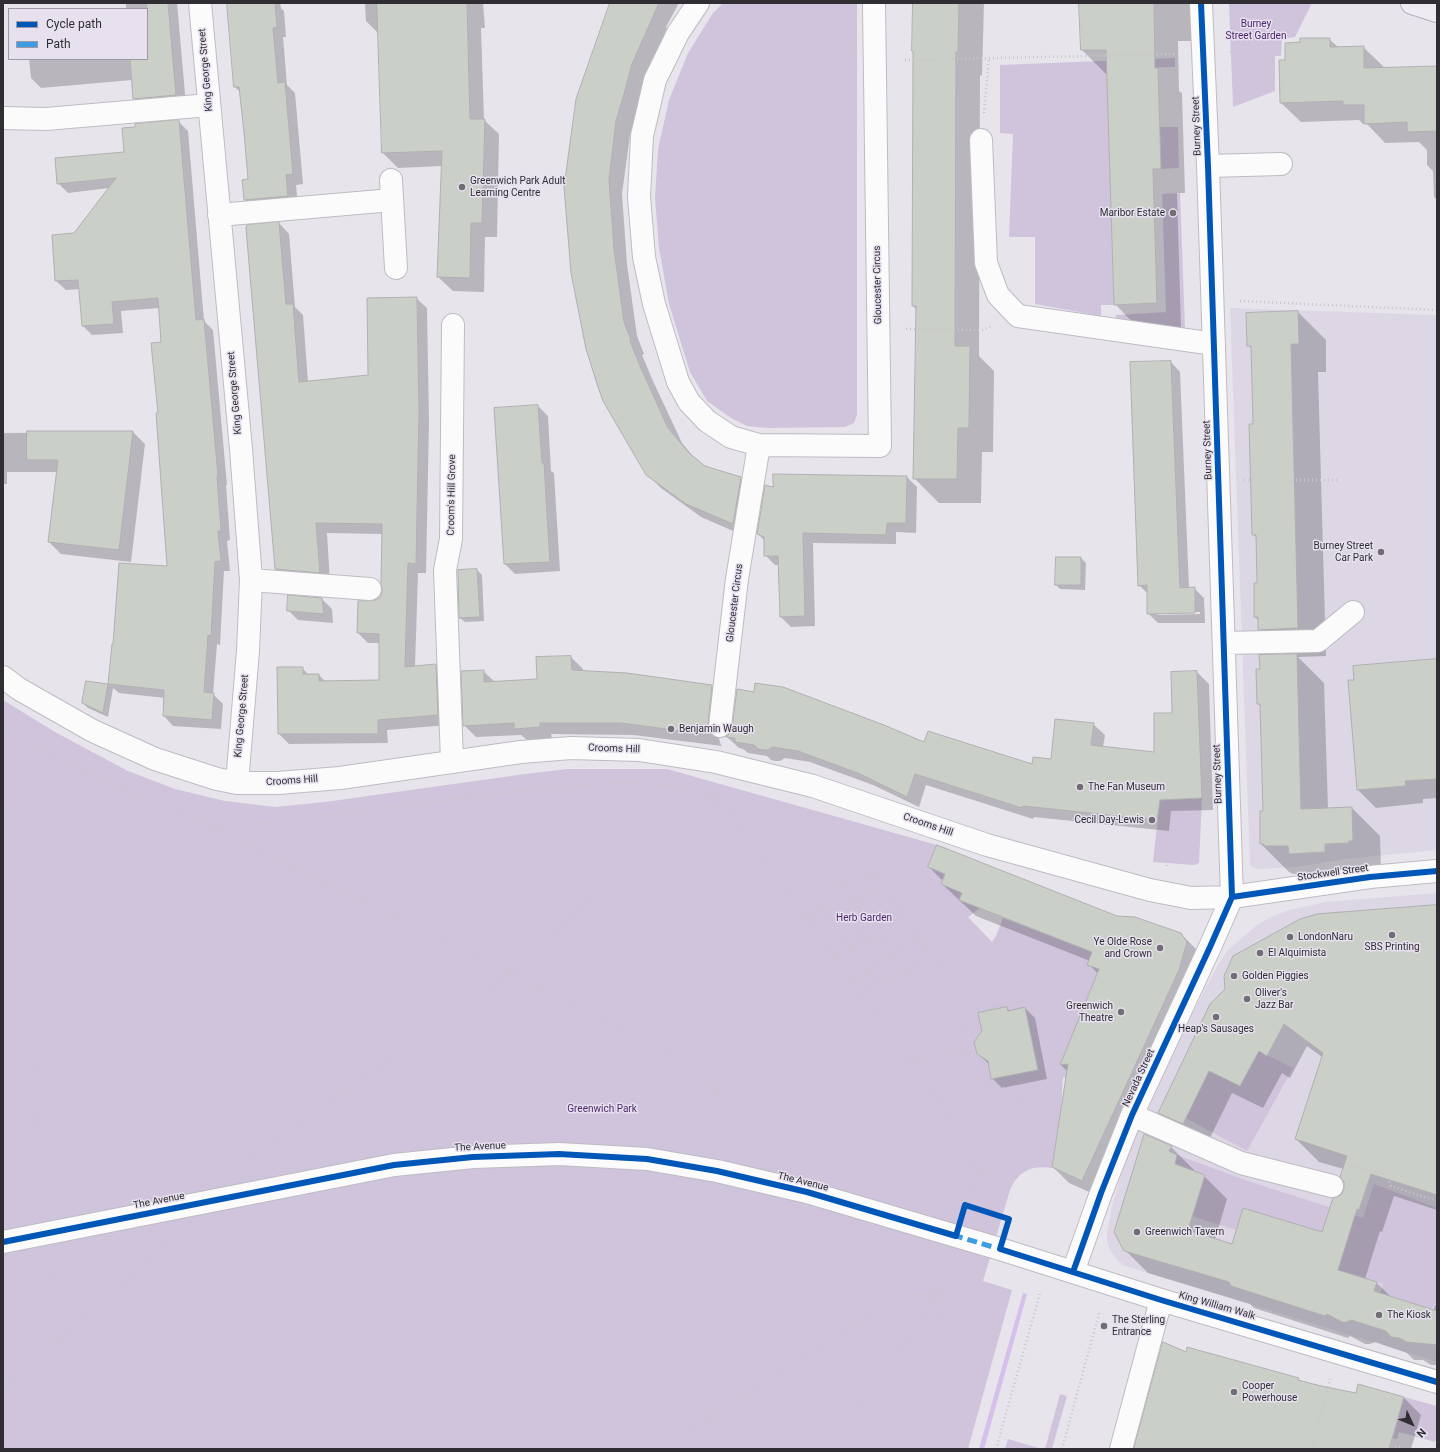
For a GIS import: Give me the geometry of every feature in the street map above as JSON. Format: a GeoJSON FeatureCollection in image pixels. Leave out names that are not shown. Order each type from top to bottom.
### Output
{"type":"FeatureCollection","features":[{"type":"Feature","properties":{"kind":"main road"},"geometry":{"type":"LineString","coordinates":[[1412,3],[1437,11]]}},
{"type":"Feature","properties":{"kind":"street","name":"King George Street"},"geometry":{"type":"LineString","coordinates":[[200,3],[241,449],[251,580],[248,650],[237,782]]}},
{"type":"Feature","properties":{"kind":"street","name":"Gloucester Circus"},"geometry":{"type":"LineString","coordinates":[[698,3],[678,33],[655,80],[642,136],[639,198],[644,257],[654,304],[678,382],[689,402],[707,422],[732,437],[759,445],[880,446],[874,3]]}},
{"type":"Feature","properties":{"kind":"street","name":"Burney Street"},"geometry":{"type":"LineString","coordinates":[[1201,3],[1208,166],[1232,897]]}},
{"type":"Feature","properties":{"kind":"street"},"geometry":{"type":"LineString","coordinates":[[3,118],[46,118],[209,105]]}},
{"type":"Feature","properties":{"kind":"street"},"geometry":{"type":"LineString","coordinates":[[981,140],[986,262],[998,295],[1018,316],[1214,344]]}},
{"type":"Feature","properties":{"kind":"street"},"geometry":{"type":"LineString","coordinates":[[1208,166],[1281,164]]}},
{"type":"Feature","properties":{"kind":"street"},"geometry":{"type":"LineString","coordinates":[[219,215],[392,190],[396,268]]}},
{"type":"Feature","properties":{"kind":"street","name":"Croom's Hill Grove"},"geometry":{"type":"LineString","coordinates":[[452,761],[445,570],[452,539],[453,325]]}},
{"type":"Feature","properties":{"kind":"street","name":"Gloucester Circus"},"geometry":{"type":"LineString","coordinates":[[720,726],[737,579],[759,445]]}},
{"type":"Feature","properties":{"kind":"street"},"geometry":{"type":"LineString","coordinates":[[251,580],[370,589]]}},
{"type":"Feature","properties":{"kind":"street"},"geometry":{"type":"LineString","coordinates":[[1224,644],[1318,641],[1347,617]]}},
{"type":"Feature","properties":{"kind":"street","name":"Crooms Hill"},"geometry":{"type":"LineString","coordinates":[[3,676],[19,689],[93,731],[148,756],[218,779],[237,782],[278,783],[340,778],[521,752],[578,748],[639,750],[716,762],[813,786],[987,845],[1150,890],[1191,898],[1232,897]]}},
{"type":"Feature","properties":{"kind":"street","name":"Stockwell Street"},"geometry":{"type":"LineString","coordinates":[[1232,897],[1370,877],[1437,871]]}},
{"type":"Feature","properties":{"kind":"street","name":"Nevada Street"},"geometry":{"type":"LineString","coordinates":[[1072,1272],[1132,1115],[1232,897]]}},
{"type":"Feature","properties":{"kind":"street"},"geometry":{"type":"LineString","coordinates":[[1132,1115],[1241,1163],[1332,1186]]}},
{"type":"Feature","properties":{"kind":"street","name":"The Avenue"},"geometry":{"type":"LineString","coordinates":[[3,1242],[394,1165],[473,1157],[559,1154],[647,1159],[717,1171],[807,1192],[993,1247]]}},
{"type":"Feature","properties":{"kind":"street","name":"King William Walk"},"geometry":{"type":"LineString","coordinates":[[993,1247],[1161,1300],[1437,1382]]}},
{"type":"Feature","properties":{"kind":"street"},"geometry":{"type":"LineString","coordinates":[[1121,1449],[1161,1300]]}},
{"type":"Feature","properties":{"kind":"path"},"geometry":{"type":"LineString","coordinates":[[1225,54],[1242,48],[1258,38],[1290,3]]}},
{"type":"Feature","properties":{"kind":"path"},"geometry":{"type":"LineString","coordinates":[[905,60],[1181,54]]}},
{"type":"Feature","properties":{"kind":"path"},"geometry":{"type":"LineString","coordinates":[[981,140],[989,58]]}},
{"type":"Feature","properties":{"kind":"path"},"geometry":{"type":"LineString","coordinates":[[1235,301],[1437,310]]}},
{"type":"Feature","properties":{"kind":"path"},"geometry":{"type":"LineString","coordinates":[[904,329],[982,330]]}},
{"type":"Feature","properties":{"kind":"path"},"geometry":{"type":"LineString","coordinates":[[1242,480],[1339,480]]}},
{"type":"Feature","properties":{"kind":"path"},"geometry":{"type":"LineString","coordinates":[[716,789],[807,919],[966,1138],[973,1178],[965,1205]]}},
{"type":"Feature","properties":{"kind":"path"},"geometry":{"type":"LineString","coordinates":[[233,1174],[232,1168],[290,1130],[476,998],[510,972],[570,919],[693,801],[716,789]]}},
{"type":"Feature","properties":{"kind":"path"},"geometry":{"type":"LineString","coordinates":[[710,1449],[719,1094],[720,824],[716,789]]}},
{"type":"Feature","properties":{"kind":"path"},"geometry":{"type":"LineString","coordinates":[[3,800],[18,894],[47,1233],[48,1267],[70,1449]]}},
{"type":"Feature","properties":{"kind":"path"},"geometry":{"type":"LineString","coordinates":[[1167,868],[1172,813],[1206,815]]}},
{"type":"Feature","properties":{"kind":"path"},"geometry":{"type":"LineString","coordinates":[[216,830],[510,972],[663,1050],[719,1094]]}},
{"type":"Feature","properties":{"kind":"path"},"geometry":{"type":"LineString","coordinates":[[807,919],[824,907],[832,893],[842,884],[855,877],[875,875],[933,959],[941,967],[964,982],[970,989],[975,1000],[977,1011]]}},
{"type":"Feature","properties":{"kind":"path"},"geometry":{"type":"LineString","coordinates":[[842,884],[866,918]]}},
{"type":"Feature","properties":{"kind":"path"},"geometry":{"type":"LineString","coordinates":[[816,930],[882,885]]}},
{"type":"Feature","properties":{"kind":"path"},"geometry":{"type":"LineString","coordinates":[[824,907],[824,910],[875,982],[878,982]]}},
{"type":"Feature","properties":{"kind":"path"},"geometry":{"type":"LineString","coordinates":[[886,921],[900,911]]}},
{"type":"Feature","properties":{"kind":"path"},"geometry":{"type":"LineString","coordinates":[[874,915],[886,921],[888,929],[887,934],[882,940],[877,942],[867,941],[863,936],[860,929],[866,918],[874,915]]}},
{"type":"Feature","properties":{"kind":"path"},"geometry":{"type":"LineString","coordinates":[[835,956],[863,936]]}},
{"type":"Feature","properties":{"kind":"path"},"geometry":{"type":"LineString","coordinates":[[853,982],[918,937]]}},
{"type":"Feature","properties":{"kind":"path"},"geometry":{"type":"LineString","coordinates":[[882,940],[906,973]]}},
{"type":"Feature","properties":{"kind":"path"},"geometry":{"type":"LineString","coordinates":[[862,994],[878,982],[893,980],[906,973],[916,964],[925,947]]}},
{"type":"Feature","properties":{"kind":"path"},"geometry":{"type":"LineString","coordinates":[[973,1178],[1006,1158],[1018,1128],[1021,1103],[1016,1095],[1010,1090],[984,1082],[975,1075],[970,1064],[964,1027],[969,1018],[977,1011],[1021,1002]]}},
{"type":"Feature","properties":{"kind":"path"},"geometry":{"type":"LineString","coordinates":[[910,1060],[968,1050]]}},
{"type":"Feature","properties":{"kind":"path"},"geometry":{"type":"LineString","coordinates":[[1340,1161],[1386,1175],[1391,1186],[1437,1201]]}},
{"type":"Feature","properties":{"kind":"path"},"geometry":{"type":"LineString","coordinates":[[3,1390],[58,1340],[150,1261],[164,1242],[165,1229],[162,1210]]}},
{"type":"Feature","properties":{"kind":"path"},"geometry":{"type":"LineString","coordinates":[[828,1449],[915,1329],[939,1291],[947,1265]]}},
{"type":"Feature","properties":{"kind":"path"},"geometry":{"type":"LineString","coordinates":[[662,1449],[892,1301],[939,1291]]}},
{"type":"Feature","properties":{"kind":"path"},"geometry":{"type":"LineString","coordinates":[[920,1449],[947,1350],[939,1291]]}},
{"type":"Feature","properties":{"kind":"path"},"geometry":{"type":"LineString","coordinates":[[996,1449],[1040,1293]]}},
{"type":"Feature","properties":{"kind":"path"},"geometry":{"type":"LineString","coordinates":[[1062,1449],[1100,1310]]}},
{"type":"Feature","properties":{"kind":"path"},"geometry":{"type":"LineString","coordinates":[[1311,1449],[1332,1372]]}},
{"type":"Feature","properties":{"kind":"path"},"geometry":{"type":"LineString","coordinates":[[1395,1446],[1406,1449]]}},
{"type":"Feature","properties":{"kind":"shaded area"},"geometry":{"type":"Polygon","coordinates":[[[1230,308],[1437,315],[1437,850],[1346,859],[1297,867],[1259,869],[1252,867],[1250,864],[1230,308]]]}},
{"type":"Feature","properties":{"kind":"shaded area"},"geometry":{"type":"Polygon","coordinates":[[[1437,893],[1437,1362],[1125,1266],[1118,1261],[1110,1250],[1107,1242],[1107,1233],[1112,1207],[1126,1158],[1148,1105],[1186,1025],[1219,963],[1228,950],[1257,925],[1271,917],[1289,910],[1326,902],[1437,893]]]}},
{"type":"Feature","properties":{"kind":"shaded area"},"geometry":{"type":"Polygon","coordinates":[[[1023,1293],[1027,1294],[984,1449],[979,1449],[1023,1293]]]}},
{"type":"Feature","properties":{"kind":"green space"},"geometry":{"type":"Polygon","coordinates":[[[723,3],[857,3],[857,415],[854,423],[845,427],[768,428],[747,426],[731,418],[707,401],[690,372],[669,304],[659,248],[655,198],[658,149],[669,100],[688,53],[713,13],[723,3]]]}},
{"type":"Feature","properties":{"kind":"green space","name":"Burney Street Garden"},"geometry":{"type":"Polygon","coordinates":[[[1229,3],[1312,3],[1295,37],[1282,39],[1281,56],[1275,56],[1275,91],[1233,107],[1229,3]]]}},
{"type":"Feature","properties":{"kind":"green space"},"geometry":{"type":"Polygon","coordinates":[[[1175,58],[1175,67],[1114,69],[1107,82],[1114,305],[1101,305],[1101,316],[1035,304],[1035,237],[1009,237],[1013,134],[1000,133],[1000,65],[1175,58]]]}},
{"type":"Feature","properties":{"kind":"green space"},"geometry":{"type":"Polygon","coordinates":[[[1159,127],[1178,127],[1179,168],[1161,169],[1159,127]]]}},
{"type":"Feature","properties":{"kind":"green space"},"geometry":{"type":"Polygon","coordinates":[[[1180,193],[1185,328],[1116,318],[1116,315],[1166,312],[1162,194],[1180,193]]]}},
{"type":"Feature","properties":{"kind":"green space","name":"Greenwich Park"},"geometry":{"type":"Polygon","coordinates":[[[3,700],[55,732],[128,771],[175,789],[225,801],[275,807],[325,802],[568,769],[667,769],[937,845],[928,867],[945,874],[941,884],[962,893],[959,900],[980,908],[968,917],[992,942],[1003,918],[1092,952],[1099,969],[1069,1043],[1078,1083],[1063,1077],[1061,1110],[1052,1168],[1044,1167],[1026,1171],[1013,1183],[983,1281],[1012,1290],[968,1449],[3,1449],[3,700]]]}},
{"type":"Feature","properties":{"kind":"green space"},"geometry":{"type":"Polygon","coordinates":[[[1202,798],[1199,863],[1194,865],[1153,862],[1160,799],[1202,798]]]}},
{"type":"Feature","properties":{"kind":"green space"},"geometry":{"type":"Polygon","coordinates":[[[1253,1048],[1293,1068],[1247,1151],[1186,1118],[1209,1071],[1240,1086],[1249,1069],[1253,1048]]]}},
{"type":"Feature","properties":{"kind":"green space"},"geometry":{"type":"Polygon","coordinates":[[[1177,1155],[1251,1182],[1363,1218],[1374,1184],[1437,1208],[1437,1305],[1434,1304],[1432,1310],[1391,1296],[1378,1301],[1383,1284],[1345,1272],[1335,1279],[1347,1240],[1272,1217],[1260,1255],[1259,1213],[1243,1208],[1236,1230],[1162,1207],[1164,1202],[1194,1212],[1198,1198],[1175,1164],[1177,1155]]]}},
{"type":"Feature","properties":{"kind":"green space"},"geometry":{"type":"Polygon","coordinates":[[[1060,1394],[1067,1396],[1052,1449],[1045,1449],[1060,1394]]]}},
{"type":"Feature","properties":{"kind":"green space"},"geometry":{"type":"Polygon","coordinates":[[[1404,1397],[1437,1406],[1437,1434],[1435,1442],[1399,1432],[1397,1439],[1393,1438],[1404,1397]]]}},
{"type":"Feature","properties":{"kind":"green space"},"geometry":{"type":"Polygon","coordinates":[[[1008,1439],[1042,1449],[1005,1449],[1008,1439]]]}},
{"type":"Feature","properties":{"kind":"building"},"geometry":{"type":"Polygon","coordinates":[[[147,3],[168,3],[176,95],[133,99],[130,60],[148,60],[147,3]]]}},
{"type":"Feature","properties":{"kind":"building"},"geometry":{"type":"Polygon","coordinates":[[[227,3],[275,3],[277,27],[273,28],[278,83],[285,82],[293,174],[286,175],[288,196],[244,200],[242,180],[248,179],[239,87],[234,87],[227,3]]]}},
{"type":"Feature","properties":{"kind":"building"},"geometry":{"type":"Polygon","coordinates":[[[377,3],[467,3],[470,119],[485,119],[482,223],[471,223],[470,278],[437,277],[442,151],[382,153],[377,3]]]}},
{"type":"Feature","properties":{"kind":"building"},"geometry":{"type":"Polygon","coordinates":[[[610,3],[659,3],[632,64],[616,121],[609,180],[614,249],[624,322],[640,366],[668,428],[689,453],[705,466],[741,477],[733,524],[686,504],[646,475],[603,401],[586,349],[571,273],[564,187],[576,99],[610,3]]]}},
{"type":"Feature","properties":{"kind":"building"},"geometry":{"type":"Polygon","coordinates":[[[913,3],[959,3],[958,52],[956,52],[955,346],[970,346],[969,428],[958,428],[957,479],[913,479],[916,306],[912,306],[913,3]]]}},
{"type":"Feature","properties":{"kind":"building"},"geometry":{"type":"Polygon","coordinates":[[[1079,3],[1154,3],[1155,68],[1158,68],[1161,169],[1153,169],[1157,303],[1114,305],[1106,50],[1081,50],[1079,3]]]}},
{"type":"Feature","properties":{"kind":"building"},"geometry":{"type":"Polygon","coordinates":[[[1300,38],[1330,38],[1330,47],[1364,46],[1364,68],[1437,66],[1437,131],[1407,132],[1407,122],[1364,124],[1364,105],[1343,105],[1343,101],[1280,103],[1279,60],[1285,60],[1285,43],[1300,42],[1300,38]]]}},
{"type":"Feature","properties":{"kind":"building"},"geometry":{"type":"Polygon","coordinates":[[[179,120],[196,320],[204,319],[218,476],[221,531],[218,531],[221,561],[215,562],[211,636],[208,635],[204,692],[214,693],[212,720],[163,716],[164,690],[108,684],[113,644],[119,563],[167,566],[156,413],[158,413],[151,343],[161,342],[158,298],[112,302],[114,324],[82,326],[78,280],[55,281],[52,235],[74,233],[116,178],[57,184],[55,158],[124,152],[122,128],[135,127],[135,124],[179,120]]]}},
{"type":"Feature","properties":{"kind":"building"},"geometry":{"type":"Polygon","coordinates":[[[279,222],[286,304],[293,304],[299,382],[368,375],[367,298],[417,297],[419,411],[416,564],[408,563],[405,667],[436,664],[438,715],[378,720],[378,734],[278,734],[277,667],[303,667],[303,674],[319,674],[319,681],[379,680],[379,634],[357,633],[358,601],[375,600],[381,596],[382,590],[382,524],[316,523],[320,573],[275,569],[246,228],[247,225],[279,222]]]}},
{"type":"Feature","properties":{"kind":"building"},"geometry":{"type":"Polygon","coordinates":[[[1298,311],[1299,344],[1291,344],[1298,628],[1258,630],[1258,617],[1254,617],[1254,583],[1257,583],[1256,535],[1252,535],[1249,424],[1253,424],[1251,346],[1247,346],[1246,313],[1298,311]]]}},
{"type":"Feature","properties":{"kind":"building"},"geometry":{"type":"Polygon","coordinates":[[[1171,361],[1180,588],[1195,587],[1195,613],[1147,614],[1147,585],[1138,586],[1130,362],[1171,361]]]}},
{"type":"Feature","properties":{"kind":"building"},"geometry":{"type":"Polygon","coordinates":[[[538,405],[542,463],[544,463],[550,562],[504,564],[494,408],[538,405]]]}},
{"type":"Feature","properties":{"kind":"building"},"geometry":{"type":"Polygon","coordinates":[[[27,431],[133,431],[119,550],[48,542],[58,460],[27,460],[27,431]]]}},
{"type":"Feature","properties":{"kind":"building"},"geometry":{"type":"Polygon","coordinates":[[[773,474],[907,476],[906,523],[887,523],[886,535],[803,533],[805,616],[780,617],[778,556],[764,556],[764,537],[757,534],[765,485],[773,487],[773,474]]]}},
{"type":"Feature","properties":{"kind":"building"},"geometry":{"type":"Polygon","coordinates":[[[1056,557],[1081,557],[1081,585],[1055,585],[1056,557]]]}},
{"type":"Feature","properties":{"kind":"building"},"geometry":{"type":"Polygon","coordinates":[[[477,569],[480,617],[459,618],[458,570],[477,569]]]}},
{"type":"Feature","properties":{"kind":"building"},"geometry":{"type":"Polygon","coordinates":[[[288,595],[322,598],[324,614],[287,611],[288,595]]]}},
{"type":"Feature","properties":{"kind":"building"},"geometry":{"type":"Polygon","coordinates":[[[1297,654],[1301,809],[1352,807],[1353,841],[1349,841],[1349,843],[1325,844],[1325,852],[1289,854],[1288,846],[1264,846],[1264,844],[1260,844],[1260,811],[1263,811],[1260,704],[1257,704],[1256,669],[1260,669],[1259,655],[1297,654]]]}},
{"type":"Feature","properties":{"kind":"building"},"geometry":{"type":"Polygon","coordinates":[[[571,656],[572,670],[627,673],[712,685],[708,731],[712,735],[620,723],[540,723],[540,727],[514,729],[514,723],[463,726],[461,671],[484,670],[484,682],[537,679],[536,657],[571,656]]]}},
{"type":"Feature","properties":{"kind":"building"},"geometry":{"type":"Polygon","coordinates":[[[1437,659],[1437,779],[1405,781],[1406,786],[1357,790],[1348,680],[1354,680],[1353,666],[1437,659]]]}},
{"type":"Feature","properties":{"kind":"building"},"geometry":{"type":"Polygon","coordinates":[[[1197,671],[1202,798],[1160,800],[1157,820],[1023,806],[1022,808],[915,774],[907,797],[860,774],[798,751],[772,747],[768,750],[763,750],[758,749],[754,745],[735,742],[735,738],[726,737],[730,733],[732,727],[737,689],[754,692],[755,683],[783,687],[884,725],[924,742],[928,731],[1032,764],[1033,757],[1051,759],[1055,719],[1094,723],[1091,745],[1154,752],[1154,713],[1172,713],[1171,672],[1197,671]]]}},
{"type":"Feature","properties":{"kind":"building"},"geometry":{"type":"Polygon","coordinates":[[[86,681],[108,684],[103,713],[82,703],[86,681]]]}},
{"type":"Feature","properties":{"kind":"building"},"geometry":{"type":"Polygon","coordinates":[[[937,845],[1117,916],[1135,917],[1181,933],[1187,942],[1179,970],[1082,1181],[1052,1167],[1068,1064],[1060,1065],[1099,969],[1087,965],[1092,952],[959,900],[962,893],[941,884],[945,874],[928,867],[937,845]]]}},
{"type":"Feature","properties":{"kind":"building"},"geometry":{"type":"Polygon","coordinates":[[[1437,905],[1437,1195],[1371,1174],[1359,1210],[1357,1209],[1338,1270],[1377,1282],[1374,1291],[1437,1311],[1437,1345],[1407,1342],[1399,1338],[1391,1337],[1386,1331],[1351,1320],[1342,1322],[1327,1314],[1325,1316],[1231,1286],[1229,1282],[1124,1251],[1114,1232],[1144,1134],[1172,1146],[1169,1151],[1177,1155],[1175,1164],[1205,1175],[1188,1230],[1232,1244],[1243,1208],[1322,1232],[1333,1198],[1341,1195],[1344,1189],[1344,1182],[1340,1177],[1347,1156],[1295,1139],[1323,1053],[1284,1024],[1267,1056],[1259,1051],[1240,1086],[1209,1071],[1183,1124],[1158,1113],[1210,1004],[1225,989],[1224,976],[1233,956],[1300,919],[1317,914],[1437,905]]]}},
{"type":"Feature","properties":{"kind":"building"},"geometry":{"type":"Polygon","coordinates":[[[1007,1007],[1008,1011],[1025,1007],[1038,1070],[991,1079],[988,1061],[977,1054],[974,1042],[982,1031],[978,1013],[1007,1007]]]}},
{"type":"Feature","properties":{"kind":"building"},"geometry":{"type":"Polygon","coordinates":[[[1163,1342],[1186,1352],[1187,1347],[1299,1378],[1298,1380],[1321,1386],[1356,1393],[1358,1384],[1404,1397],[1389,1449],[1134,1449],[1163,1342]]]}},
{"type":"Feature","properties":{"kind":"marked path"},"geometry":{"type":"LineString","coordinates":[[953,1235],[993,1247]]}},
{"type":"Feature","properties":{"kind":"cycle path"},"geometry":{"type":"LineString","coordinates":[[1073,1272],[1101,1193],[1132,1115],[1232,897],[1208,166],[1201,3]]}},
{"type":"Feature","properties":{"kind":"cycle path"},"geometry":{"type":"LineString","coordinates":[[1232,897],[1370,877],[1437,871]]}},
{"type":"Feature","properties":{"kind":"cycle path"},"geometry":{"type":"LineString","coordinates":[[3,1242],[394,1165],[473,1157],[559,1154],[647,1159],[717,1171],[807,1192],[956,1236],[965,1205],[1009,1219],[1000,1249],[1161,1300],[1437,1382]]}},
{"type":"Feature","properties":{"kind":"place","name":"Greenwich Park Adult Learning Centre"},"geometry":{"type":"Point","coordinates":[462,187]}},
{"type":"Feature","properties":{"kind":"place","name":"Maribor Estate"},"geometry":{"type":"Point","coordinates":[1173,213]}},
{"type":"Feature","properties":{"kind":"place","name":"Burney Street Car Park"},"geometry":{"type":"Point","coordinates":[1381,552]}},
{"type":"Feature","properties":{"kind":"place","name":"Benjamin Waugh"},"geometry":{"type":"Point","coordinates":[671,729]}},
{"type":"Feature","properties":{"kind":"place","name":"The Fan Museum"},"geometry":{"type":"Point","coordinates":[1080,787]}},
{"type":"Feature","properties":{"kind":"place","name":"Cecil Day-Lewis"},"geometry":{"type":"Point","coordinates":[1152,820]}},
{"type":"Feature","properties":{"kind":"place","name":"SBS Printing"},"geometry":{"type":"Point","coordinates":[1392,935]}},
{"type":"Feature","properties":{"kind":"place","name":"LondonNaru"},"geometry":{"type":"Point","coordinates":[1290,937]}},
{"type":"Feature","properties":{"kind":"place","name":"Ye Olde Rose and Crown"},"geometry":{"type":"Point","coordinates":[1160,948]}},
{"type":"Feature","properties":{"kind":"place","name":"El Alquimista"},"geometry":{"type":"Point","coordinates":[1260,953]}},
{"type":"Feature","properties":{"kind":"place","name":"Golden Piggies"},"geometry":{"type":"Point","coordinates":[1234,976]}},
{"type":"Feature","properties":{"kind":"place","name":"Oliver's Jazz Bar"},"geometry":{"type":"Point","coordinates":[1247,999]}},
{"type":"Feature","properties":{"kind":"place","name":"Greenwich Theatre"},"geometry":{"type":"Point","coordinates":[1121,1012]}},
{"type":"Feature","properties":{"kind":"place","name":"Heap's Sausages"},"geometry":{"type":"Point","coordinates":[1216,1017]}},
{"type":"Feature","properties":{"kind":"place","name":"Greenwich Tavern"},"geometry":{"type":"Point","coordinates":[1137,1232]}},
{"type":"Feature","properties":{"kind":"place","name":"The Kiosk"},"geometry":{"type":"Point","coordinates":[1379,1315]}},
{"type":"Feature","properties":{"kind":"place","name":"The Sterling Entrance"},"geometry":{"type":"Point","coordinates":[1104,1326]}},
{"type":"Feature","properties":{"kind":"place","name":"Cooper Powerhouse"},"geometry":{"type":"Point","coordinates":[1234,1392]}},
{"type":"Feature","properties":{"kind":"park label","name":"Herb Garden"},"geometry":{"type":"Point","coordinates":[864,918]}}]}
